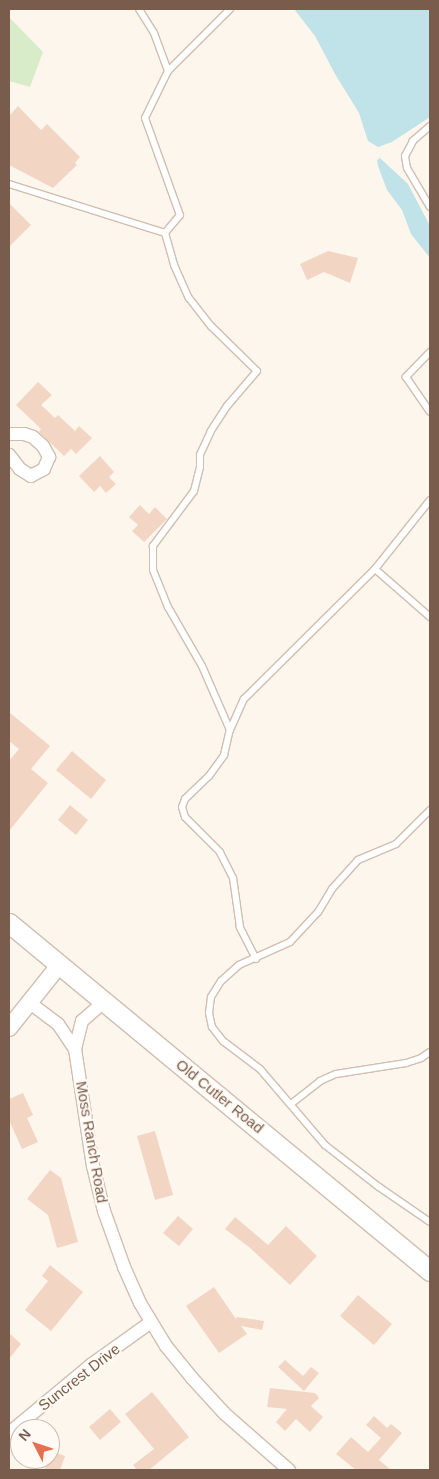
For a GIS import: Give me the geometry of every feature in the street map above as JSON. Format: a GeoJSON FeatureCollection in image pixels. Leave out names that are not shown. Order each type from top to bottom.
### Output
{"type":"FeatureCollection","features":[{"type":"Feature","properties":{"kind":"main road","name":"Old Cutler Road"},"geometry":{"type":"LineString","coordinates":[[9,923],[430,1271]]}},
{"type":"Feature","properties":{"kind":"street"},"geometry":{"type":"LineString","coordinates":[[9,434],[24,434],[33,437],[43,446],[49,457],[44,469],[31,476],[20,469],[9,455]]}},
{"type":"Feature","properties":{"kind":"street"},"geometry":{"type":"LineString","coordinates":[[9,1028],[60,964]]}},
{"type":"Feature","properties":{"kind":"street","name":"Moss Ranch Road"},"geometry":{"type":"LineString","coordinates":[[105,1001],[82,1021],[76,1049],[93,1166],[104,1211],[133,1291],[151,1322],[179,1363],[220,1409],[289,1470]]}},
{"type":"Feature","properties":{"kind":"street","name":"Moss Ranch Road"},"geometry":{"type":"LineString","coordinates":[[30,1003],[58,1024],[76,1049]]}},
{"type":"Feature","properties":{"kind":"street","name":"Suncrest Drive"},"geometry":{"type":"LineString","coordinates":[[9,1433],[91,1365],[151,1322]]}},
{"type":"Feature","properties":{"kind":"lane"},"geometry":{"type":"LineString","coordinates":[[139,9],[154,33],[168,71]]}},
{"type":"Feature","properties":{"kind":"lane"},"geometry":{"type":"LineString","coordinates":[[165,233],[180,214],[145,118],[168,71],[230,9]]}},
{"type":"Feature","properties":{"kind":"lane"},"geometry":{"type":"LineString","coordinates":[[430,126],[413,141],[406,156],[406,168],[430,207]]}},
{"type":"Feature","properties":{"kind":"lane"},"geometry":{"type":"LineString","coordinates":[[9,184],[165,233]]}},
{"type":"Feature","properties":{"kind":"lane"},"geometry":{"type":"LineString","coordinates":[[165,233],[174,265],[189,298],[211,326],[257,371],[227,406],[211,430],[200,455],[200,467],[194,491],[154,546],[153,570],[168,607],[202,666],[230,730]]}},
{"type":"Feature","properties":{"kind":"lane"},"geometry":{"type":"LineString","coordinates":[[430,352],[406,377],[430,412]]}},
{"type":"Feature","properties":{"kind":"lane"},"geometry":{"type":"LineString","coordinates":[[256,959],[240,927],[233,878],[220,852],[185,817],[182,807],[185,800],[209,776],[224,755],[230,730],[244,699],[375,569],[430,500]]}},
{"type":"Feature","properties":{"kind":"lane"},"geometry":{"type":"LineString","coordinates":[[375,569],[430,617]]}},
{"type":"Feature","properties":{"kind":"lane"},"geometry":{"type":"LineString","coordinates":[[430,810],[396,844],[358,860],[332,889],[318,912],[290,942],[256,959],[239,965],[221,980],[211,997],[209,1012],[212,1026],[223,1041],[260,1069],[291,1104],[304,1123],[325,1145],[379,1187],[430,1222]]}},
{"type":"Feature","properties":{"kind":"lane"},"geometry":{"type":"LineString","coordinates":[[291,1104],[320,1081],[336,1074],[406,1064],[430,1052]]}},
{"type":"Feature","properties":{"kind":"green space"},"geometry":{"type":"Polygon","coordinates":[[[9,17],[43,52],[30,87],[9,81],[9,17]]]}},
{"type":"Feature","properties":{"kind":"water"},"geometry":{"type":"Polygon","coordinates":[[[294,9],[430,9],[430,117],[392,142],[378,147],[368,141],[359,113],[315,36],[294,9]]]}},
{"type":"Feature","properties":{"kind":"water"},"geometry":{"type":"Polygon","coordinates":[[[380,158],[408,184],[430,226],[430,258],[411,234],[402,210],[387,190],[378,166],[377,160],[380,158]]]}},
{"type":"Feature","properties":{"kind":"building"},"geometry":{"type":"Polygon","coordinates":[[[18,106],[41,130],[47,124],[80,157],[75,163],[77,165],[53,188],[9,165],[9,116],[18,106]]]}},
{"type":"Feature","properties":{"kind":"building"},"geometry":{"type":"Polygon","coordinates":[[[9,203],[31,225],[9,247],[9,203]]]}},
{"type":"Feature","properties":{"kind":"building"},"geometry":{"type":"Polygon","coordinates":[[[328,251],[358,258],[350,283],[324,272],[307,280],[300,264],[328,251]]]}},
{"type":"Feature","properties":{"kind":"building"},"geometry":{"type":"Polygon","coordinates":[[[38,382],[52,395],[41,405],[55,418],[58,415],[75,431],[79,426],[92,438],[76,454],[71,449],[64,456],[39,432],[41,429],[16,405],[38,382]]]}},
{"type":"Feature","properties":{"kind":"building"},"geometry":{"type":"Polygon","coordinates":[[[100,456],[114,472],[109,477],[116,484],[106,493],[100,486],[94,492],[79,476],[100,456]]]}},
{"type":"Feature","properties":{"kind":"building"},"geometry":{"type":"Polygon","coordinates":[[[140,505],[149,514],[155,507],[167,519],[144,542],[132,531],[138,525],[129,517],[140,505]]]}},
{"type":"Feature","properties":{"kind":"building"},"geometry":{"type":"Polygon","coordinates":[[[9,712],[50,746],[31,769],[48,783],[9,831],[9,761],[19,749],[9,741],[9,712]]]}},
{"type":"Feature","properties":{"kind":"building"},"geometry":{"type":"Polygon","coordinates":[[[72,751],[106,780],[91,799],[56,770],[72,751]]]}},
{"type":"Feature","properties":{"kind":"building"},"geometry":{"type":"Polygon","coordinates":[[[70,805],[88,820],[76,835],[58,820],[70,805]]]}},
{"type":"Feature","properties":{"kind":"building"},"geometry":{"type":"Polygon","coordinates":[[[23,1093],[33,1115],[27,1118],[38,1142],[22,1149],[9,1120],[9,1099],[23,1093]]]}},
{"type":"Feature","properties":{"kind":"building"},"geometry":{"type":"Polygon","coordinates":[[[155,1131],[173,1195],[155,1200],[137,1136],[155,1131]]]}},
{"type":"Feature","properties":{"kind":"building"},"geometry":{"type":"Polygon","coordinates":[[[50,1170],[61,1178],[78,1242],[57,1248],[48,1215],[27,1199],[50,1170]]]}},
{"type":"Feature","properties":{"kind":"building"},"geometry":{"type":"Polygon","coordinates":[[[178,1216],[193,1229],[179,1246],[163,1233],[178,1216]]]}},
{"type":"Feature","properties":{"kind":"building"},"geometry":{"type":"Polygon","coordinates":[[[235,1217],[268,1245],[286,1226],[317,1256],[290,1285],[249,1247],[225,1229],[235,1217]]]}},
{"type":"Feature","properties":{"kind":"building"},"geometry":{"type":"Polygon","coordinates":[[[50,1265],[83,1292],[51,1331],[25,1310],[48,1281],[42,1276],[50,1265]]]}},
{"type":"Feature","properties":{"kind":"building"},"geometry":{"type":"Polygon","coordinates":[[[214,1287],[236,1319],[237,1317],[264,1321],[262,1330],[241,1326],[247,1334],[219,1353],[186,1306],[214,1287]]]}},
{"type":"Feature","properties":{"kind":"building"},"geometry":{"type":"Polygon","coordinates":[[[358,1295],[392,1324],[374,1345],[340,1316],[358,1295]]]}},
{"type":"Feature","properties":{"kind":"building"},"geometry":{"type":"Polygon","coordinates":[[[9,1333],[21,1344],[9,1359],[9,1333]]]}},
{"type":"Feature","properties":{"kind":"building"},"geometry":{"type":"Polygon","coordinates":[[[285,1360],[303,1376],[311,1367],[319,1373],[304,1391],[278,1367],[285,1360]]]}},
{"type":"Feature","properties":{"kind":"building"},"geometry":{"type":"Polygon","coordinates":[[[270,1388],[315,1393],[319,1398],[311,1406],[323,1417],[310,1432],[296,1419],[285,1431],[276,1422],[287,1409],[267,1407],[270,1388]]]}},
{"type":"Feature","properties":{"kind":"building"},"geometry":{"type":"Polygon","coordinates":[[[152,1392],[189,1437],[149,1470],[137,1470],[133,1465],[154,1449],[125,1414],[152,1392]]]}},
{"type":"Feature","properties":{"kind":"building"},"geometry":{"type":"Polygon","coordinates":[[[110,1409],[121,1422],[100,1440],[89,1427],[110,1409]]]}},
{"type":"Feature","properties":{"kind":"building"},"geometry":{"type":"Polygon","coordinates":[[[374,1416],[387,1428],[391,1424],[402,1433],[379,1460],[391,1470],[356,1470],[336,1454],[351,1437],[368,1452],[381,1438],[366,1425],[374,1416]]]}},
{"type":"Feature","properties":{"kind":"building"},"geometry":{"type":"Polygon","coordinates":[[[60,1454],[65,1456],[60,1470],[44,1470],[60,1469],[60,1454]]]}}]}
